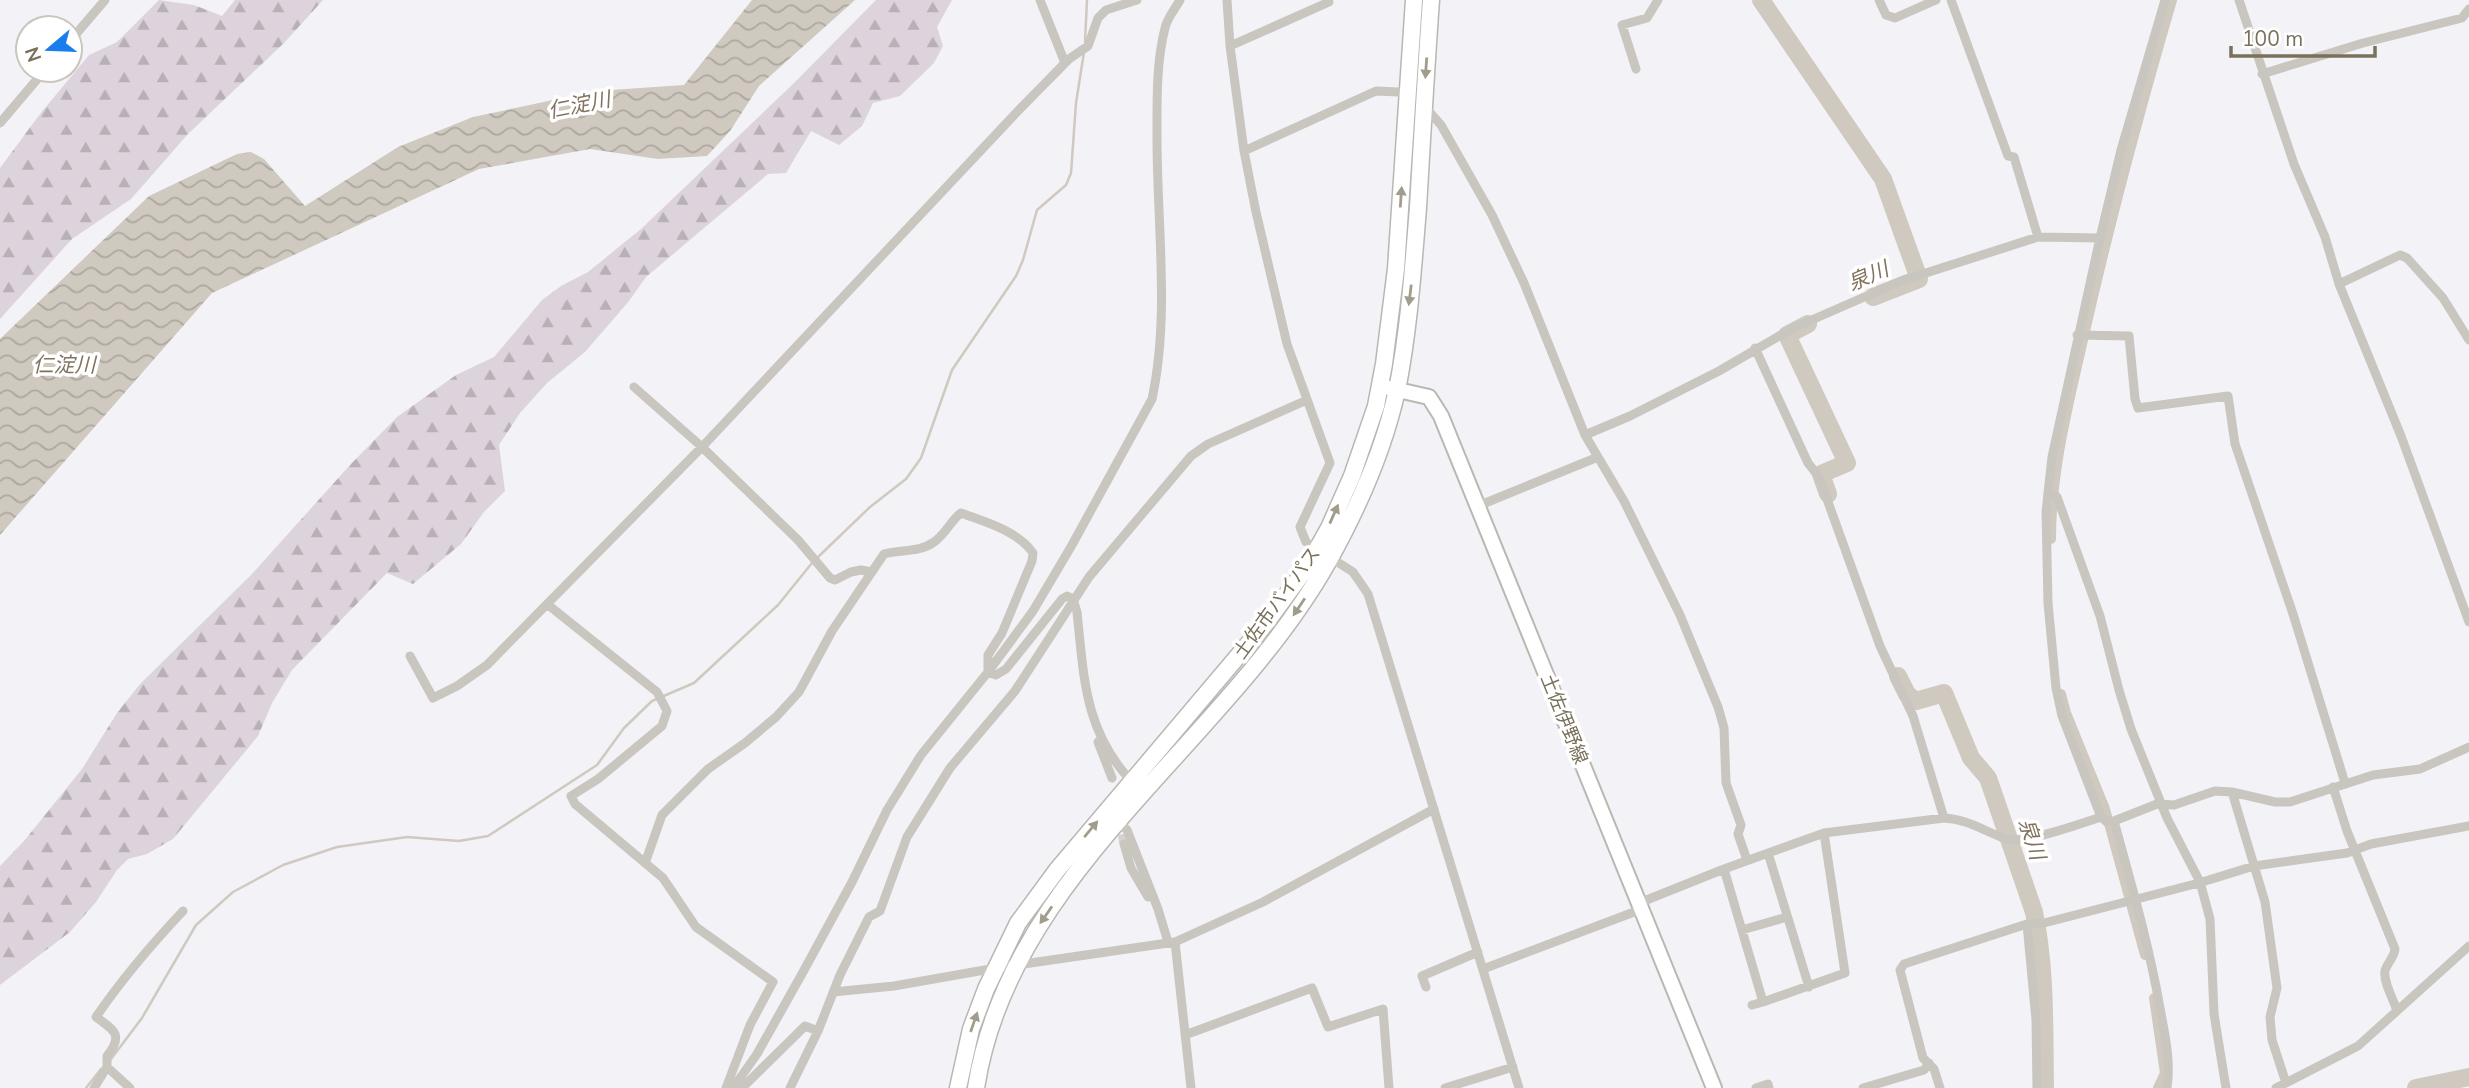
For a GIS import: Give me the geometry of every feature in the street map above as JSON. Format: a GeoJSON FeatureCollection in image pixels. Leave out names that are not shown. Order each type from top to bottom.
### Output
{"type":"FeatureCollection","features":[{"type":"Feature","properties":{"kind":"highway","name":"土佐市バイパス"},"geometry":{"type":"LineString","coordinates":[[976,1088],[988,1034],[1001,995],[1014,966],[1034,933],[1068,884],[1119,822],[1281,634],[1370,472],[1383,439],[1389,388],[1414,0]]}},
{"type":"Feature","properties":{"kind":"highway","name":"土佐市バイパス"},"geometry":{"type":"LineString","coordinates":[[1389,388],[1413,273],[1431,0]]}},
{"type":"Feature","properties":{"kind":"highway","name":"土佐市バイパス"},"geometry":{"type":"LineString","coordinates":[[958,1088],[971,1029],[1018,923],[1057,870],[1323,555]]}},
{"type":"Feature","properties":{"kind":"main road","name":"土佐伊野線"},"geometry":{"type":"LineString","coordinates":[[1389,388],[1423,394],[1434,403],[1714,1088]]}},
{"type":"Feature","properties":{"kind":"street"},"geometry":{"type":"LineString","coordinates":[[84,25],[105,0]]}},
{"type":"Feature","properties":{"kind":"street"},"geometry":{"type":"LineString","coordinates":[[1040,0],[1065,63]]}},
{"type":"Feature","properties":{"kind":"street"},"geometry":{"type":"LineString","coordinates":[[410,656],[433,698],[457,686],[487,665],[702,447],[1065,63],[1084,49],[1098,18],[1106,10],[1137,0]]}},
{"type":"Feature","properties":{"kind":"street"},"geometry":{"type":"LineString","coordinates":[[733,1088],[757,1054],[852,882],[887,810],[921,755],[988,672],[1032,611],[1066,556],[1152,400],[1158,374],[1161,326],[1157,177],[1160,60],[1165,26],[1180,0]]}},
{"type":"Feature","properties":{"kind":"street"},"geometry":{"type":"LineString","coordinates":[[1227,0],[1230,46],[1244,150],[1256,212],[1287,344],[1330,464],[1300,527],[1306,542],[1353,572],[1368,594],[1519,1088]]}},
{"type":"Feature","properties":{"kind":"street"},"geometry":{"type":"LineString","coordinates":[[1230,46],[1329,2],[1328,0]]}},
{"type":"Feature","properties":{"kind":"street"},"geometry":{"type":"LineString","coordinates":[[1636,69],[1622,25],[1647,18],[1658,0]]}},
{"type":"Feature","properties":{"kind":"street"},"geometry":{"type":"LineString","coordinates":[[1879,0],[1886,15],[1895,18],[1936,0]]}},
{"type":"Feature","properties":{"kind":"street"},"geometry":{"type":"LineString","coordinates":[[1951,0],[2008,156],[2014,157],[2038,237]]}},
{"type":"Feature","properties":{"kind":"street"},"geometry":{"type":"LineString","coordinates":[[2165,0],[2121,150],[2077,335],[2052,457],[2053,494],[2045,548],[2056,688],[2062,716],[2108,820],[2153,969],[2168,1050],[2167,1088]]}},
{"type":"Feature","properties":{"kind":"street"},"geometry":{"type":"LineString","coordinates":[[2239,0],[2294,164],[2325,237],[2339,284],[2401,436],[2469,622]]}},
{"type":"Feature","properties":{"kind":"street"},"geometry":{"type":"LineString","coordinates":[[2262,74],[2363,43],[2462,18],[2469,8],[2467,0]]}},
{"type":"Feature","properties":{"kind":"street"},"geometry":{"type":"LineString","coordinates":[[0,123],[33,84]]}},
{"type":"Feature","properties":{"kind":"street"},"geometry":{"type":"LineString","coordinates":[[1244,150],[1376,91],[1407,94],[1424,105],[1441,125],[1492,215],[1524,283],[1585,435],[1624,501],[1681,615],[1718,706],[1724,728],[1726,783],[1741,825],[1738,834],[1747,860]]}},
{"type":"Feature","properties":{"kind":"street"},"geometry":{"type":"LineString","coordinates":[[1585,435],[1719,371],[1791,329],[1901,281],[2038,237],[2099,238]]}},
{"type":"Feature","properties":{"kind":"street"},"geometry":{"type":"LineString","coordinates":[[2339,284],[2400,255],[2407,258],[2443,298],[2469,340]]}},
{"type":"Feature","properties":{"kind":"street"},"geometry":{"type":"LineString","coordinates":[[2077,335],[2129,336],[2138,408],[2228,396],[2235,444],[2293,614],[2345,783]]}},
{"type":"Feature","properties":{"kind":"street"},"geometry":{"type":"LineString","coordinates":[[1755,348],[1808,463],[1818,477],[1880,646],[1913,716],[1944,818]]}},
{"type":"Feature","properties":{"kind":"street"},"geometry":{"type":"LineString","coordinates":[[634,387],[702,447],[799,540],[830,578],[835,580],[861,570],[872,572]]}},
{"type":"Feature","properties":{"kind":"street"},"geometry":{"type":"LineString","coordinates":[[790,1088],[869,917],[880,911],[907,837],[950,768],[1015,691],[1088,577],[1191,456],[1208,444],[1307,400]]}},
{"type":"Feature","properties":{"kind":"street"},"geometry":{"type":"LineString","coordinates":[[1478,506],[1598,457]]}},
{"type":"Feature","properties":{"kind":"street"},"geometry":{"type":"LineString","coordinates":[[2053,494],[2101,615],[2119,690],[2132,729],[2167,818],[2200,883],[2210,919],[2214,1014],[2226,1088]]}},
{"type":"Feature","properties":{"kind":"street"},"geometry":{"type":"LineString","coordinates":[[645,863],[662,815],[708,769],[756,734],[799,692],[832,631],[884,554],[916,551],[933,543],[949,529],[961,513],[1000,527],[1033,553],[1002,633],[988,655],[988,672]]}},
{"type":"Feature","properties":{"kind":"street"},"geometry":{"type":"LineString","coordinates":[[988,672],[996,675],[1006,669],[1062,599],[1067,596],[1073,599],[1077,612],[1089,724],[1102,749],[1112,778]]}},
{"type":"Feature","properties":{"kind":"street"},"geometry":{"type":"LineString","coordinates":[[547,604],[657,692],[667,711],[662,726],[598,779],[571,796],[575,804],[663,878],[696,927],[772,982],[750,1025],[726,1088]]}},
{"type":"Feature","properties":{"kind":"street"},"geometry":{"type":"LineString","coordinates":[[1089,707],[1096,727],[1122,771],[1132,782]]}},
{"type":"Feature","properties":{"kind":"street"},"geometry":{"type":"LineString","coordinates":[[1483,969],[1724,869],[1824,833],[1955,818],[2010,840],[2108,820],[2157,804],[2174,805],[2215,791],[2275,802],[2290,802],[2373,775],[2420,769],[2469,747]]}},
{"type":"Feature","properties":{"kind":"street"},"geometry":{"type":"LineString","coordinates":[[2333,787],[2395,949],[2385,976],[2398,1011]]}},
{"type":"Feature","properties":{"kind":"street"},"geometry":{"type":"LineString","coordinates":[[2232,792],[2265,902],[2277,988],[2270,1017],[2272,1040],[2286,1083]]}},
{"type":"Feature","properties":{"kind":"street"},"geometry":{"type":"LineString","coordinates":[[833,992],[894,986],[1171,942],[1263,902],[1434,809]]}},
{"type":"Feature","properties":{"kind":"street"},"geometry":{"type":"LineString","coordinates":[[1119,822],[1127,830],[1171,942],[1191,1088]]}},
{"type":"Feature","properties":{"kind":"street"},"geometry":{"type":"LineString","coordinates":[[1940,1088],[1934,1069],[1923,1058],[1900,970],[1904,964],[2033,923],[2200,883],[2254,866],[2355,850],[2371,844],[2469,826]]}},
{"type":"Feature","properties":{"kind":"street"},"geometry":{"type":"LineString","coordinates":[[1752,1005],[1845,973],[1824,833]]}},
{"type":"Feature","properties":{"kind":"street"},"geometry":{"type":"LineString","coordinates":[[1124,844],[1131,868],[1158,909]]}},
{"type":"Feature","properties":{"kind":"street"},"geometry":{"type":"LineString","coordinates":[[1768,853],[1809,987]]}},
{"type":"Feature","properties":{"kind":"street"},"geometry":{"type":"LineString","coordinates":[[1724,869],[1763,1002]]}},
{"type":"Feature","properties":{"kind":"street"},"geometry":{"type":"LineString","coordinates":[[93,1088],[107,1067],[107,1056],[117,1044],[117,1036],[110,1027],[96,1017],[152,943],[183,912]]}},
{"type":"Feature","properties":{"kind":"street"},"geometry":{"type":"LineString","coordinates":[[1742,930],[1787,917]]}},
{"type":"Feature","properties":{"kind":"street"},"geometry":{"type":"LineString","coordinates":[[2033,923],[2037,1088]]}},
{"type":"Feature","properties":{"kind":"street"},"geometry":{"type":"LineString","coordinates":[[2276,1088],[2358,1046],[2469,946]]}},
{"type":"Feature","properties":{"kind":"street"},"geometry":{"type":"LineString","coordinates":[[1426,987],[1422,976],[1478,952]]}},
{"type":"Feature","properties":{"kind":"street"},"geometry":{"type":"LineString","coordinates":[[1185,1035],[1312,988],[1328,1027],[1383,1009],[1389,1088]]}},
{"type":"Feature","properties":{"kind":"street"},"geometry":{"type":"LineString","coordinates":[[742,1088],[805,1026],[818,1031]]}},
{"type":"Feature","properties":{"kind":"street"},"geometry":{"type":"LineString","coordinates":[[1863,1088],[1924,1070],[1928,1063]]}},
{"type":"Feature","properties":{"kind":"street"},"geometry":{"type":"LineString","coordinates":[[107,1067],[130,1088]]}},
{"type":"Feature","properties":{"kind":"street"},"geometry":{"type":"LineString","coordinates":[[1445,1088],[1513,1067]]}},
{"type":"Feature","properties":{"kind":"street"},"geometry":{"type":"LineString","coordinates":[[796,1077],[801,1088]]}},
{"type":"Feature","properties":{"kind":"street"},"geometry":{"type":"LineString","coordinates":[[1756,1088],[1768,1084],[1769,1088]]}},
{"type":"Feature","properties":{"kind":"green space"},"geometry":{"type":"Polygon","coordinates":[[[159,0],[194,5],[222,16],[235,0],[323,0],[284,43],[188,134],[131,199],[72,239],[0,319],[0,168],[65,84],[84,84],[84,61],[89,55],[117,42],[159,0]]]}},
{"type":"Feature","properties":{"kind":"green space"},"geometry":{"type":"Polygon","coordinates":[[[876,0],[952,0],[937,27],[943,46],[934,63],[900,96],[873,103],[862,126],[839,145],[811,131],[786,173],[768,174],[646,277],[585,352],[547,383],[520,413],[499,445],[505,491],[484,512],[461,544],[413,584],[387,573],[292,670],[272,703],[258,736],[173,839],[147,854],[128,859],[70,932],[0,985],[0,866],[24,841],[82,769],[117,713],[140,684],[251,575],[397,417],[456,375],[494,357],[542,300],[588,272],[641,229],[794,83],[876,0]]]}},
{"type":"Feature","properties":{"kind":"water","name":"仁淀川"},"geometry":{"type":"Polygon","coordinates":[[[752,0],[855,0],[759,86],[730,131],[707,156],[658,159],[590,149],[479,169],[212,293],[0,535],[0,339],[149,196],[237,154],[251,152],[264,159],[305,206],[398,147],[473,117],[596,91],[684,85],[752,0]]]}},
{"type":"Feature","properties":{"kind":"waterway"},"geometry":{"type":"LineString","coordinates":[[1085,42],[1087,0]]}},
{"type":"Feature","properties":{"kind":"waterway","name":"泉川"},"geometry":{"type":"LineString","coordinates":[[1761,0],[1883,179],[1919,279],[1873,297]]}},
{"type":"Feature","properties":{"kind":"waterway"},"geometry":{"type":"LineString","coordinates":[[2051,539],[2057,464],[2072,389],[2114,212],[2172,0]]}},
{"type":"Feature","properties":{"kind":"waterway"},"geometry":{"type":"LineString","coordinates":[[817,558],[870,507],[906,479],[921,458],[952,370],[1016,276],[1037,210],[1066,185],[1071,173],[1076,103],[1084,52]]}},
{"type":"Feature","properties":{"kind":"waterway","name":"泉川"},"geometry":{"type":"LineString","coordinates":[[1808,324],[1787,335],[1847,463],[1821,474],[1828,494]]}},
{"type":"Feature","properties":{"kind":"waterway"},"geometry":{"type":"LineString","coordinates":[[111,1059],[142,1018],[196,925],[233,892],[283,865],[337,847],[407,837],[459,841],[488,836],[597,765],[624,728],[652,701],[694,683],[778,605],[812,563]]}},
{"type":"Feature","properties":{"kind":"waterway","name":"泉川"},"geometry":{"type":"LineString","coordinates":[[1898,676],[1907,694],[1916,701],[1944,693],[1971,758],[1988,778],[2034,912],[2042,977],[2045,1088]]}},
{"type":"Feature","properties":{"kind":"waterway"},"geometry":{"type":"LineString","coordinates":[[2061,694],[2066,713],[2105,809],[2145,955]]}},
{"type":"Feature","properties":{"kind":"waterway"},"geometry":{"type":"LineString","coordinates":[[2154,998],[2165,1073],[2158,1088]]}},
{"type":"Feature","properties":{"kind":"waterway"},"geometry":{"type":"LineString","coordinates":[[86,1088],[101,1069]]}},
{"type":"Feature","properties":{"kind":"waterway"},"geometry":{"type":"LineString","coordinates":[[2416,1088],[2469,1077]]}},
{"type":"Feature","properties":{"kind":"tunnel"},"geometry":{"type":"LineString","coordinates":[[1120,821],[1124,844]]}}]}
